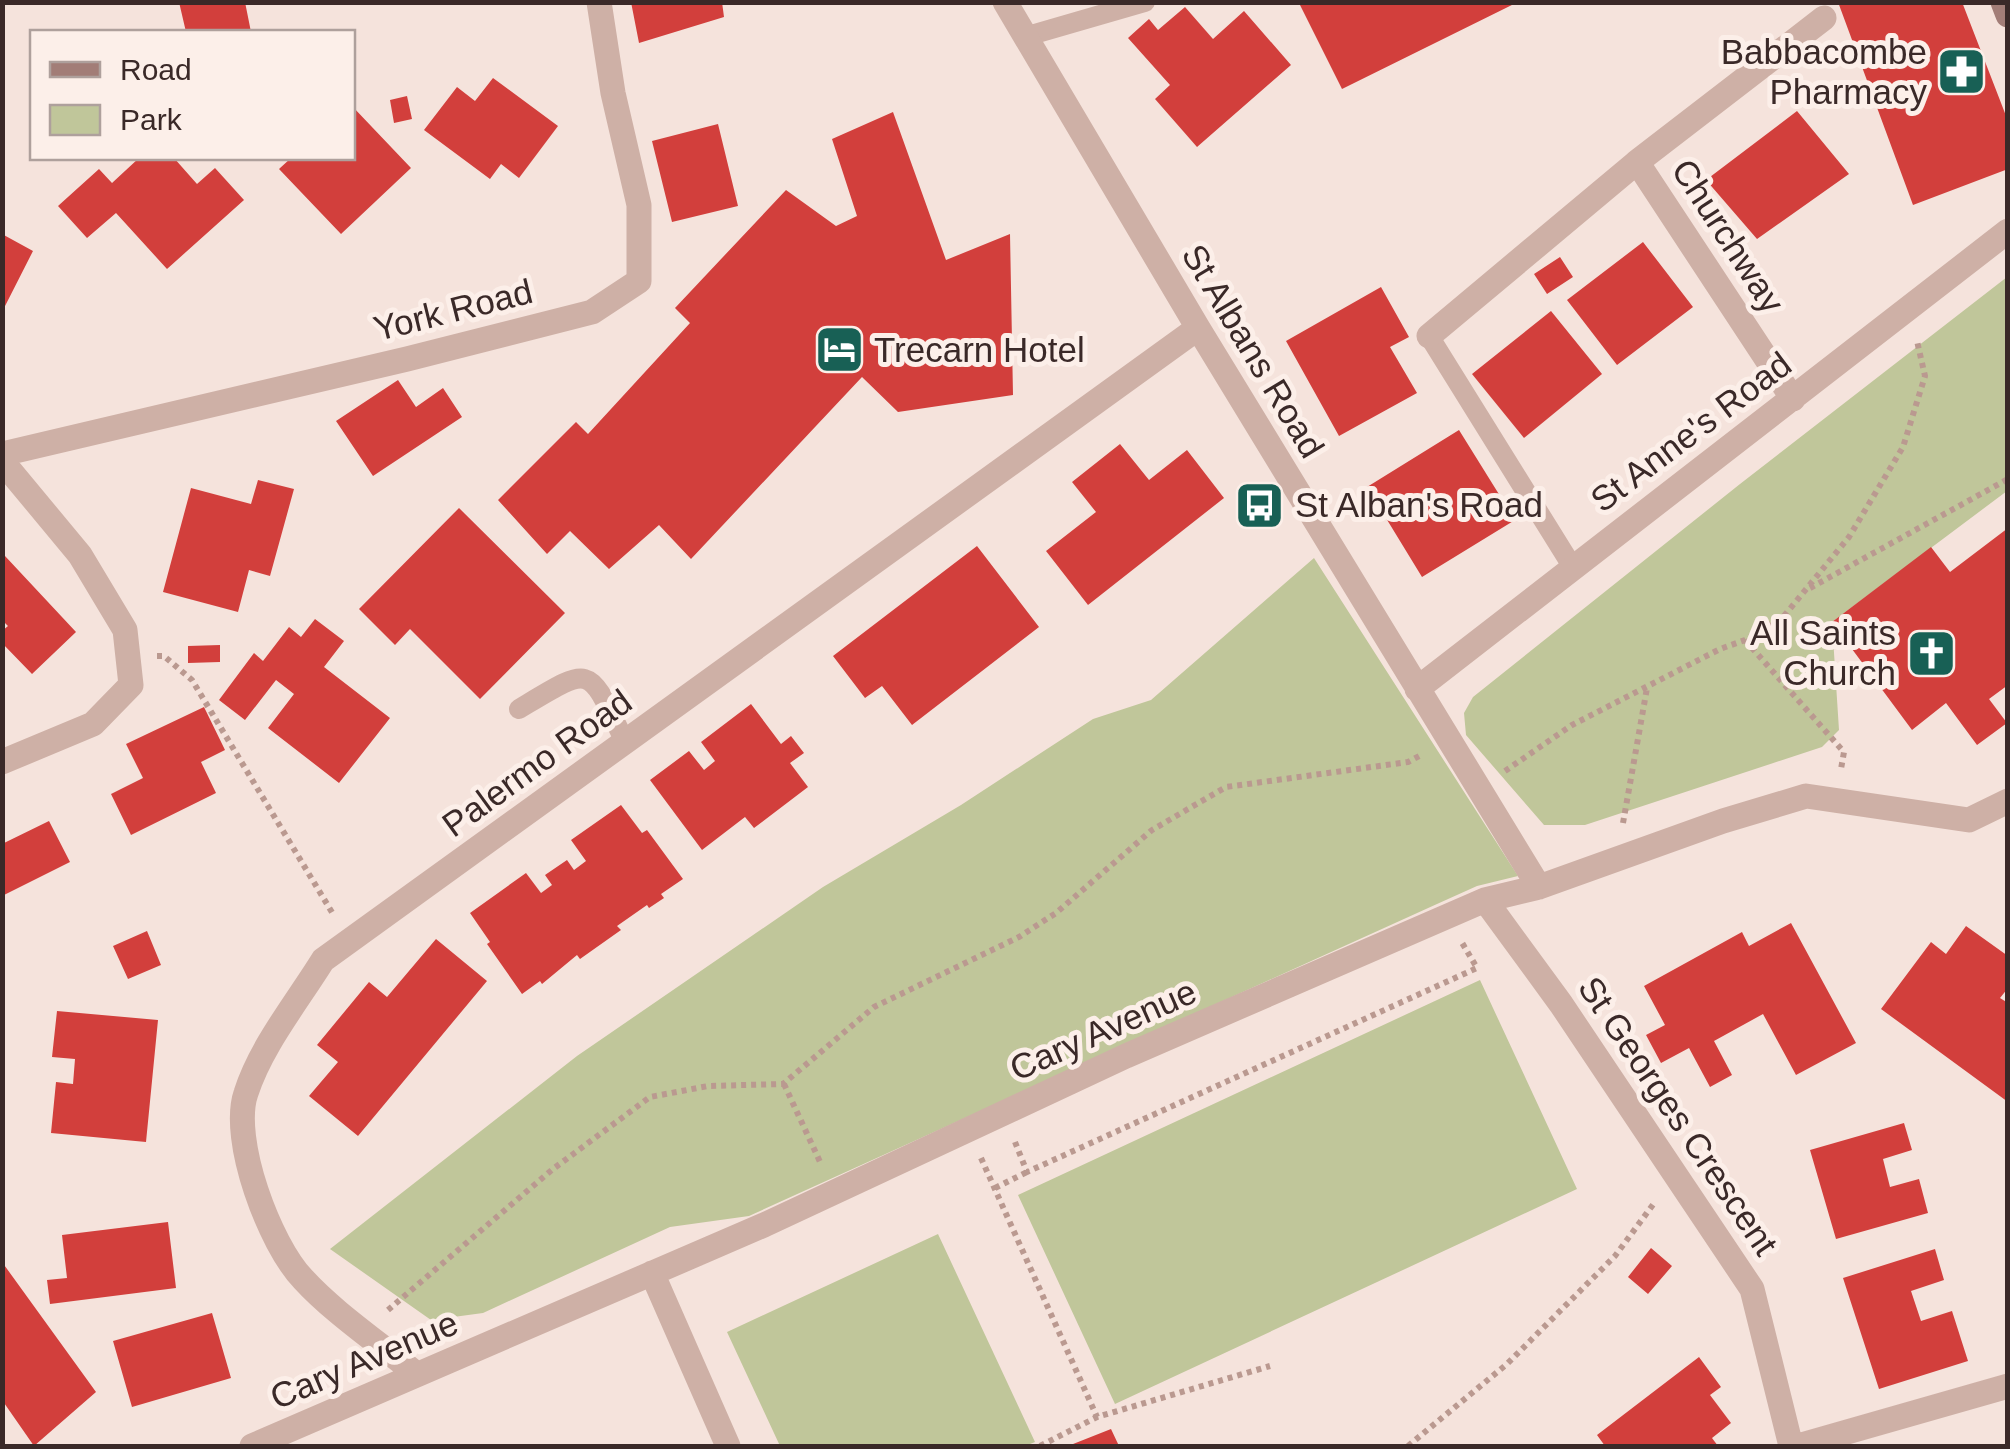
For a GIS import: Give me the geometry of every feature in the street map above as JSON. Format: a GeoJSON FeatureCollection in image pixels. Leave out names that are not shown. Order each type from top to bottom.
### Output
{"type":"FeatureCollection","features":[{"type":"Feature","properties":{"kind":"street","name":"York Road"},"geometry":{"type":"LineString","coordinates":[[2,457],[592,312],[638,281],[639,205],[613,93],[598,2]]}},
{"type":"Feature","properties":{"kind":"street","name":"St Albans Road"},"geometry":{"type":"LineString","coordinates":[[1005,2],[1198,328],[1539,886]]}},
{"type":"Feature","properties":{"kind":"street","name":"Churchway"},"geometry":{"type":"LineString","coordinates":[[1428,336],[1821,10]]}},
{"type":"Feature","properties":{"kind":"street","name":"Churchway"},"geometry":{"type":"LineString","coordinates":[[1637,162],[1794,399]]}},
{"type":"Feature","properties":{"kind":"street","name":"St Anne's Road"},"geometry":{"type":"LineString","coordinates":[[1417,689],[2008,230]]}},
{"type":"Feature","properties":{"kind":"street","name":"Palermo Road"},"geometry":{"type":"LineString","coordinates":[[415,1374],[301,1278],[258,1202],[246,1157],[244,1098],[254,1073],[323,960],[1198,328]]}},
{"type":"Feature","properties":{"kind":"street"},"geometry":{"type":"LineString","coordinates":[[2,457],[80,554],[126,630],[131,685],[93,724],[2,762]]}},
{"type":"Feature","properties":{"kind":"street","name":"Cary Avenue"},"geometry":{"type":"LineString","coordinates":[[252,1446],[652,1273],[1485,900],[1539,886],[1723,820],[1806,796],[1968,820],[2008,801]]}},
{"type":"Feature","properties":{"kind":"street","name":"St Georges Crescent"},"geometry":{"type":"LineString","coordinates":[[1485,900],[1679,1177],[1752,1289],[1795,1446]]}},
{"type":"Feature","properties":{"kind":"street"},"geometry":{"type":"LineString","coordinates":[[652,1273],[728,1446]]}},
{"type":"Feature","properties":{"kind":"street"},"geometry":{"type":"LineString","coordinates":[[1795,1446],[2008,1386]]}},
{"type":"Feature","properties":{"kind":"lane"},"geometry":{"type":"LineString","coordinates":[[1024,37],[1145,2]]}},
{"type":"Feature","properties":{"kind":"lane"},"geometry":{"type":"LineString","coordinates":[[1428,336],[1572,566]]}},
{"type":"Feature","properties":{"kind":"lane"},"geometry":{"type":"LineString","coordinates":[[519,709],[572,677],[585,678],[598,686],[625,742]]}},
{"type":"Feature","properties":{"kind":"path"},"geometry":{"type":"LineString","coordinates":[[1479,789],[1572,725],[1745,640],[1784,616],[1849,537],[1902,447],[1925,376],[1919,344],[1899,316]]}},
{"type":"Feature","properties":{"kind":"path"},"geometry":{"type":"LineString","coordinates":[[1804,591],[2008,479]]}},
{"type":"Feature","properties":{"kind":"path"},"geometry":{"type":"LineString","coordinates":[[1745,640],[1844,752],[1836,800]]}},
{"type":"Feature","properties":{"kind":"path"},"geometry":{"type":"LineString","coordinates":[[128,654],[164,656],[192,680],[350,941]]}},
{"type":"Feature","properties":{"kind":"path"},"geometry":{"type":"LineString","coordinates":[[1616,859],[1648,686]]}},
{"type":"Feature","properties":{"kind":"path"},"geometry":{"type":"LineString","coordinates":[[365,1331],[553,1170],[650,1096],[708,1086],[784,1084],[874,1007],[1019,937],[1056,913],[1152,830],[1226,787],[1408,762],[1448,738]]}},
{"type":"Feature","properties":{"kind":"path"},"geometry":{"type":"LineString","coordinates":[[995,1188],[1477,968],[1446,917]]}},
{"type":"Feature","properties":{"kind":"path"},"geometry":{"type":"LineString","coordinates":[[784,1084],[836,1191]]}},
{"type":"Feature","properties":{"kind":"path"},"geometry":{"type":"LineString","coordinates":[[1003,1113],[1027,1172]]}},
{"type":"Feature","properties":{"kind":"path"},"geometry":{"type":"LineString","coordinates":[[968,1130],[1097,1417]]}},
{"type":"Feature","properties":{"kind":"path"},"geometry":{"type":"LineString","coordinates":[[1408,1446],[1507,1364],[1614,1256],[1656,1200],[1679,1177]]}},
{"type":"Feature","properties":{"kind":"path"},"geometry":{"type":"LineString","coordinates":[[1040,1446],[1097,1417],[1270,1366]]}},
{"type":"Feature","properties":{"kind":"green space"},"geometry":{"type":"Polygon","coordinates":[[[2007,277],[2007,491],[1832,622],[1839,730],[1822,747],[1585,825],[1544,825],[1466,735],[1464,713],[1473,697],[2007,277]]]}},
{"type":"Feature","properties":{"kind":"green space"},"geometry":{"type":"Polygon","coordinates":[[[1314,558],[1518,876],[1477,886],[749,1216],[670,1227],[483,1313],[431,1320],[330,1249],[577,1056],[823,887],[961,805],[1093,719],[1151,700],[1314,558]]]}},
{"type":"Feature","properties":{"kind":"green space"},"geometry":{"type":"Polygon","coordinates":[[[1480,980],[1577,1189],[1115,1404],[1018,1195],[1480,980]]]}},
{"type":"Feature","properties":{"kind":"green space"},"geometry":{"type":"Polygon","coordinates":[[[938,1234],[1035,1442],[1025,1446],[780,1446],[727,1332],[938,1234]]]}},
{"type":"Feature","properties":{"kind":"building"},"geometry":{"type":"Polygon","coordinates":[[[179,2],[245,2],[251,30],[186,30],[179,2]]]}},
{"type":"Feature","properties":{"kind":"building"},"geometry":{"type":"Polygon","coordinates":[[[631,2],[722,2],[724,17],[639,43],[631,2]]]}},
{"type":"Feature","properties":{"kind":"building"},"geometry":{"type":"Polygon","coordinates":[[[1518,2],[1342,89],[1300,5],[1518,2]]]}},
{"type":"Feature","properties":{"kind":"building"},"geometry":{"type":"Polygon","coordinates":[[[1838,2],[1962,2],[2008,121],[2008,169],[1913,205],[1838,2]]]}},
{"type":"Feature","properties":{"kind":"building"},"geometry":{"type":"Polygon","coordinates":[[[1185,7],[1213,39],[1244,11],[1291,65],[1197,147],[1155,99],[1170,85],[1128,38],[1149,19],[1158,30],[1185,7]]]}},
{"type":"Feature","properties":{"kind":"building"},"geometry":{"type":"Polygon","coordinates":[[[493,78],[558,126],[519,178],[501,164],[490,179],[424,130],[457,87],[475,101],[493,78]]]}},
{"type":"Feature","properties":{"kind":"building"},"geometry":{"type":"Polygon","coordinates":[[[407,96],[412,119],[394,123],[390,100],[407,96]]]}},
{"type":"Feature","properties":{"kind":"building"},"geometry":{"type":"Polygon","coordinates":[[[355,109],[411,168],[341,234],[279,169],[289,160],[355,160],[355,109]]]}},
{"type":"Feature","properties":{"kind":"building"},"geometry":{"type":"Polygon","coordinates":[[[1797,111],[1849,174],[1757,239],[1706,180],[1797,111]]]}},
{"type":"Feature","properties":{"kind":"building","name":"Trecarn Hotel"},"geometry":{"type":"Polygon","coordinates":[[[893,112],[946,260],[1010,234],[1013,395],[898,412],[862,377],[691,559],[659,525],[609,569],[570,531],[547,554],[498,500],[576,422],[588,434],[690,323],[675,308],[786,190],[836,226],[857,216],[832,139],[893,112]]]}},
{"type":"Feature","properties":{"kind":"building"},"geometry":{"type":"Polygon","coordinates":[[[718,124],[738,206],[672,222],[652,141],[718,124]]]}},
{"type":"Feature","properties":{"kind":"building"},"geometry":{"type":"Polygon","coordinates":[[[137,160],[176,160],[197,184],[215,168],[244,200],[167,269],[116,213],[87,238],[58,206],[99,169],[112,183],[137,160]]]}},
{"type":"Feature","properties":{"kind":"building"},"geometry":{"type":"Polygon","coordinates":[[[2,234],[33,251],[2,312],[2,234]]]}},
{"type":"Feature","properties":{"kind":"building"},"geometry":{"type":"Polygon","coordinates":[[[1643,242],[1693,307],[1617,365],[1567,300],[1643,242]]]}},
{"type":"Feature","properties":{"kind":"building"},"geometry":{"type":"Polygon","coordinates":[[[1560,257],[1573,277],[1547,294],[1534,274],[1560,257]]]}},
{"type":"Feature","properties":{"kind":"building"},"geometry":{"type":"Polygon","coordinates":[[[1381,287],[1409,337],[1390,347],[1417,393],[1339,436],[1286,341],[1381,287]]]}},
{"type":"Feature","properties":{"kind":"building"},"geometry":{"type":"Polygon","coordinates":[[[1551,311],[1602,374],[1524,438],[1472,374],[1551,311]]]}},
{"type":"Feature","properties":{"kind":"building"},"geometry":{"type":"Polygon","coordinates":[[[398,380],[416,407],[443,388],[462,417],[373,476],[336,421],[398,380]]]}},
{"type":"Feature","properties":{"kind":"building"},"geometry":{"type":"Polygon","coordinates":[[[1459,430],[1515,520],[1422,577],[1367,487],[1459,430]]]}},
{"type":"Feature","properties":{"kind":"building"},"geometry":{"type":"Polygon","coordinates":[[[1120,444],[1149,480],[1187,450],[1224,498],[1088,605],[1046,551],[1096,512],[1072,482],[1120,444]]]}},
{"type":"Feature","properties":{"kind":"building"},"geometry":{"type":"Polygon","coordinates":[[[258,480],[294,489],[270,576],[249,570],[238,612],[163,592],[191,488],[251,504],[258,480]]]}},
{"type":"Feature","properties":{"kind":"building"},"geometry":{"type":"Polygon","coordinates":[[[459,508],[565,613],[480,699],[410,629],[395,645],[359,609],[459,508]]]}},
{"type":"Feature","properties":{"kind":"building","name":"All Saints Church"},"geometry":{"type":"Polygon","coordinates":[[[2008,528],[2008,685],[1989,699],[2007,723],[1977,745],[1946,703],[1912,730],[1832,622],[1931,547],[1950,572],[2008,528]]]}},
{"type":"Feature","properties":{"kind":"building"},"geometry":{"type":"Polygon","coordinates":[[[977,546],[1039,627],[912,725],[882,686],[865,698],[833,656],[977,546]]]}},
{"type":"Feature","properties":{"kind":"building"},"geometry":{"type":"Polygon","coordinates":[[[5,556],[76,632],[32,674],[2,643],[2,631],[8,626],[2,620],[5,556]]]}},
{"type":"Feature","properties":{"kind":"building"},"geometry":{"type":"Polygon","coordinates":[[[315,619],[344,641],[324,667],[390,718],[339,783],[268,728],[294,694],[276,680],[245,720],[219,700],[254,653],[263,661],[289,627],[301,637],[315,619]]]}},
{"type":"Feature","properties":{"kind":"building"},"geometry":{"type":"Polygon","coordinates":[[[220,645],[220,662],[188,663],[188,646],[220,645]]]}},
{"type":"Feature","properties":{"kind":"building"},"geometry":{"type":"Polygon","coordinates":[[[751,704],[781,744],[791,736],[804,753],[790,763],[808,787],[754,828],[745,817],[702,850],[650,780],[689,751],[704,770],[715,761],[701,742],[751,704]]]}},
{"type":"Feature","properties":{"kind":"building"},"geometry":{"type":"Polygon","coordinates":[[[204,707],[225,750],[201,762],[216,793],[131,835],[111,794],[143,778],[126,744],[204,707]]]}},
{"type":"Feature","properties":{"kind":"building"},"geometry":{"type":"Polygon","coordinates":[[[621,805],[642,833],[647,830],[683,879],[661,894],[664,898],[617,926],[621,930],[522,994],[470,913],[526,873],[541,893],[552,885],[545,875],[567,860],[574,870],[586,861],[571,840],[621,805]]]}},
{"type":"Feature","properties":{"kind":"building"},"geometry":{"type":"Polygon","coordinates":[[[49,821],[70,862],[2,896],[2,844],[49,821]]]}},
{"type":"Feature","properties":{"kind":"building"},"geometry":{"type":"Polygon","coordinates":[[[1791,923],[1856,1043],[1796,1075],[1763,1014],[1714,1041],[1732,1075],[1710,1087],[1689,1048],[1661,1063],[1646,1035],[1665,1025],[1644,986],[1742,932],[1749,946],[1791,923]]]}},
{"type":"Feature","properties":{"kind":"building"},"geometry":{"type":"Polygon","coordinates":[[[1966,926],[2008,956],[2008,988],[2000,998],[2008,1003],[2008,1102],[1881,1009],[1931,942],[1946,954],[1966,926]]]}},
{"type":"Feature","properties":{"kind":"building"},"geometry":{"type":"Polygon","coordinates":[[[147,931],[161,965],[128,979],[113,946],[147,931]]]}},
{"type":"Feature","properties":{"kind":"building"},"geometry":{"type":"Polygon","coordinates":[[[436,939],[487,981],[358,1136],[309,1096],[338,1062],[317,1045],[369,982],[387,997],[436,939]]]}},
{"type":"Feature","properties":{"kind":"building"},"geometry":{"type":"Polygon","coordinates":[[[57,1011],[158,1020],[146,1142],[51,1133],[56,1082],[73,1084],[75,1059],[52,1057],[57,1011]]]}},
{"type":"Feature","properties":{"kind":"building"},"geometry":{"type":"Polygon","coordinates":[[[1904,1123],[1912,1150],[1883,1159],[1890,1187],[1919,1179],[1928,1213],[1836,1239],[1810,1150],[1904,1123]]]}},
{"type":"Feature","properties":{"kind":"building"},"geometry":{"type":"Polygon","coordinates":[[[168,1222],[176,1288],[50,1304],[47,1280],[67,1278],[62,1235],[168,1222]]]}},
{"type":"Feature","properties":{"kind":"building"},"geometry":{"type":"Polygon","coordinates":[[[1651,1248],[1672,1266],[1648,1294],[1628,1277],[1651,1248]]]}},
{"type":"Feature","properties":{"kind":"building"},"geometry":{"type":"Polygon","coordinates":[[[1935,1249],[1944,1280],[1911,1291],[1921,1321],[1952,1311],[1968,1361],[1879,1389],[1843,1278],[1935,1249]]]}},
{"type":"Feature","properties":{"kind":"building"},"geometry":{"type":"Polygon","coordinates":[[[2,1262],[96,1392],[34,1446],[2,1400],[2,1262]]]}},
{"type":"Feature","properties":{"kind":"building"},"geometry":{"type":"Polygon","coordinates":[[[212,1313],[231,1378],[132,1407],[113,1341],[212,1313]]]}},
{"type":"Feature","properties":{"kind":"building"},"geometry":{"type":"Polygon","coordinates":[[[1699,1357],[1721,1387],[1710,1395],[1731,1423],[1712,1438],[1718,1446],[1605,1446],[1597,1435],[1699,1357]]]}},
{"type":"Feature","properties":{"kind":"building"},"geometry":{"type":"Polygon","coordinates":[[[1111,1429],[1119,1446],[1068,1446],[1111,1429]]]}},
{"type":"Feature","properties":{"kind":"place","name":"Babbacombe Pharmacy"},"geometry":{"type":"Point","coordinates":[1962,72]}},
{"type":"Feature","properties":{"kind":"place","name":"Trecarn Hotel"},"geometry":{"type":"Point","coordinates":[839,350]}},
{"type":"Feature","properties":{"kind":"place","name":"St Alban's Road"},"geometry":{"type":"Point","coordinates":[1260,505]}},
{"type":"Feature","properties":{"kind":"place","name":"All Saints Church"},"geometry":{"type":"Point","coordinates":[1931,653]}}]}
